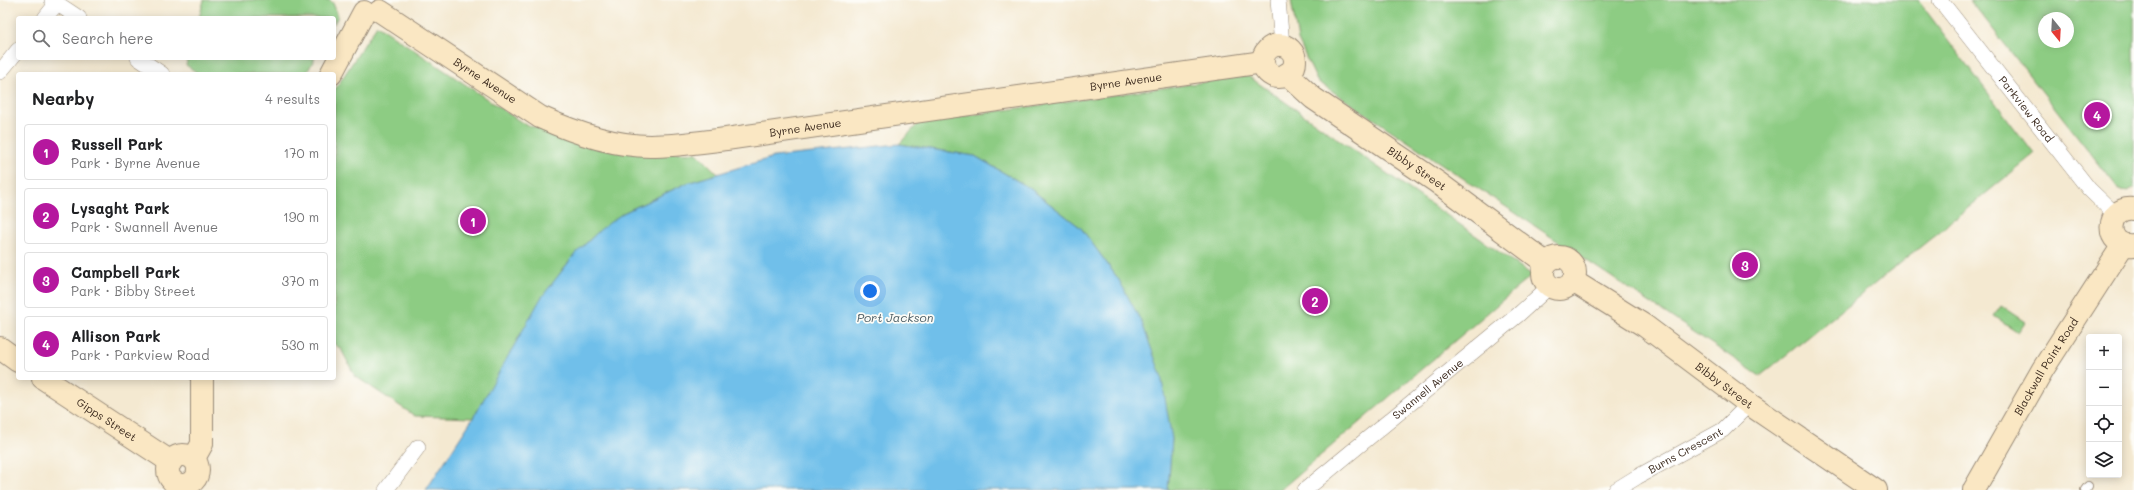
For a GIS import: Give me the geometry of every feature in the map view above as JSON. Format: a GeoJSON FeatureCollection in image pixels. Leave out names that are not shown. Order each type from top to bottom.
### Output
{"type":"FeatureCollection","features":[{"type":"Feature","properties":{"kind":"street"},"geometry":{"type":"LineString","coordinates":[[1278,0],[1282,45]]}},
{"type":"Feature","properties":{"kind":"street","name":"Parkview Road"},"geometry":{"type":"LineString","coordinates":[[1940,0],[2089,189],[2125,212]]}},
{"type":"Feature","properties":{"kind":"street"},"geometry":{"type":"LineString","coordinates":[[46,16],[55,2],[76,16]]}},
{"type":"Feature","properties":{"kind":"street"},"geometry":{"type":"LineString","coordinates":[[332,72],[372,6]]}},
{"type":"Feature","properties":{"kind":"street","name":"Byrne Avenue"},"geometry":{"type":"LineString","coordinates":[[372,6],[540,117],[569,130],[624,143],[648,146],[726,139],[1263,62]]}},
{"type":"Feature","properties":{"kind":"street"},"geometry":{"type":"LineString","coordinates":[[1277,45],[1282,45],[1291,51],[1295,61],[1294,66],[1287,74],[1276,77],[1267,72],[1263,62],[1264,56],[1269,48],[1277,45]]}},
{"type":"Feature","properties":{"kind":"street"},"geometry":{"type":"LineString","coordinates":[[0,72],[16,52]]}},
{"type":"Feature","properties":{"kind":"street"},"geometry":{"type":"LineString","coordinates":[[141,60],[159,72]]}},
{"type":"Feature","properties":{"kind":"street","name":"Bibby Street"},"geometry":{"type":"LineString","coordinates":[[1287,74],[1313,98],[1437,182],[1546,263]]}},
{"type":"Feature","properties":{"kind":"street"},"geometry":{"type":"LineString","coordinates":[[2125,212],[2111,225],[2112,232],[2118,242],[2128,245]]}},
{"type":"Feature","properties":{"kind":"street","name":"Blackwall Point Road"},"geometry":{"type":"LineString","coordinates":[[1974,490],[2043,369],[2128,245]]}},
{"type":"Feature","properties":{"kind":"street"},"geometry":{"type":"LineString","coordinates":[[1554,257],[1568,259],[1575,272],[1573,281],[1569,285],[1560,289],[1550,286],[1543,275],[1546,263],[1554,257]]}},
{"type":"Feature","properties":{"kind":"street","name":"Bibby Street"},"geometry":{"type":"LineString","coordinates":[[1573,281],[1645,326],[1749,404],[1876,490]]}},
{"type":"Feature","properties":{"kind":"street","name":"Swannell Avenue"},"geometry":{"type":"LineString","coordinates":[[1304,490],[1513,319],[1550,286]]}},
{"type":"Feature","properties":{"kind":"street"},"geometry":{"type":"LineString","coordinates":[[0,348],[16,360]]}},
{"type":"Feature","properties":{"kind":"street","name":"Gipps Street"},"geometry":{"type":"LineString","coordinates":[[46,380],[170,462]]}},
{"type":"Feature","properties":{"kind":"street"},"geometry":{"type":"LineString","coordinates":[[193,458],[198,453],[202,444],[202,380]]}},
{"type":"Feature","properties":{"kind":"street","name":"Burns Crescent"},"geometry":{"type":"LineString","coordinates":[[1616,490],[1637,476],[1723,430],[1749,404]]}},
{"type":"Feature","properties":{"kind":"street"},"geometry":{"type":"LineString","coordinates":[[386,490],[418,447]]}},
{"type":"Feature","properties":{"kind":"street"},"geometry":{"type":"LineString","coordinates":[[183,454],[193,458],[198,466],[195,480],[175,487],[168,471],[170,462],[174,458],[183,454]]}},
{"type":"Feature","properties":{"kind":"green space"},"geometry":{"type":"Polygon","coordinates":[[[204,0],[329,0],[333,3],[338,16],[336,20],[336,16],[200,16],[204,0]]]}},
{"type":"Feature","properties":{"kind":"green space"},"geometry":{"type":"Polygon","coordinates":[[[1291,0],[1918,0],[2034,154],[1957,218],[1953,219],[1944,228],[1760,376],[1317,81],[1298,40],[1291,0]]]}},
{"type":"Feature","properties":{"kind":"green space"},"geometry":{"type":"Polygon","coordinates":[[[1970,0],[2134,0],[2134,188],[2127,192],[2118,188],[1970,0]]]}},
{"type":"Feature","properties":{"kind":"green space"},"geometry":{"type":"Polygon","coordinates":[[[377,25],[524,124],[618,150],[697,153],[718,174],[687,183],[623,213],[588,241],[563,269],[473,418],[415,416],[355,376],[341,349],[336,345],[336,88],[377,25]]]}},
{"type":"Feature","properties":{"kind":"green space"},"geometry":{"type":"Polygon","coordinates":[[[187,60],[314,60],[307,72],[196,72],[186,65],[187,60]]]}},
{"type":"Feature","properties":{"kind":"green space"},"geometry":{"type":"Polygon","coordinates":[[[1248,76],[1532,275],[1280,490],[1168,490],[1172,439],[1119,280],[1081,228],[1028,187],[975,156],[899,144],[920,122],[1248,76]]]}},
{"type":"Feature","properties":{"kind":"green space"},"geometry":{"type":"Polygon","coordinates":[[[2001,306],[2025,322],[2018,332],[1994,316],[2001,306]]]}},
{"type":"Feature","properties":{"kind":"water","name":"Port Jackson"},"geometry":{"type":"Polygon","coordinates":[[[899,144],[975,156],[1028,187],[1081,228],[1119,280],[1142,323],[1161,375],[1172,439],[1168,490],[426,490],[473,418],[541,298],[575,254],[601,229],[623,213],[687,183],[774,157],[899,144]]]}},
{"type":"Feature","properties":{"kind":"place","name":"Allison Park"},"geometry":{"type":"Point","coordinates":[2097,115]}},
{"type":"Feature","properties":{"kind":"place","name":"Russell Park"},"geometry":{"type":"Point","coordinates":[473,221]}},
{"type":"Feature","properties":{"kind":"place","name":"Campbell Park"},"geometry":{"type":"Point","coordinates":[1745,265]}},
{"type":"Feature","properties":{"kind":"place","name":"Lysaght Park"},"geometry":{"type":"Point","coordinates":[1315,301]}}]}
